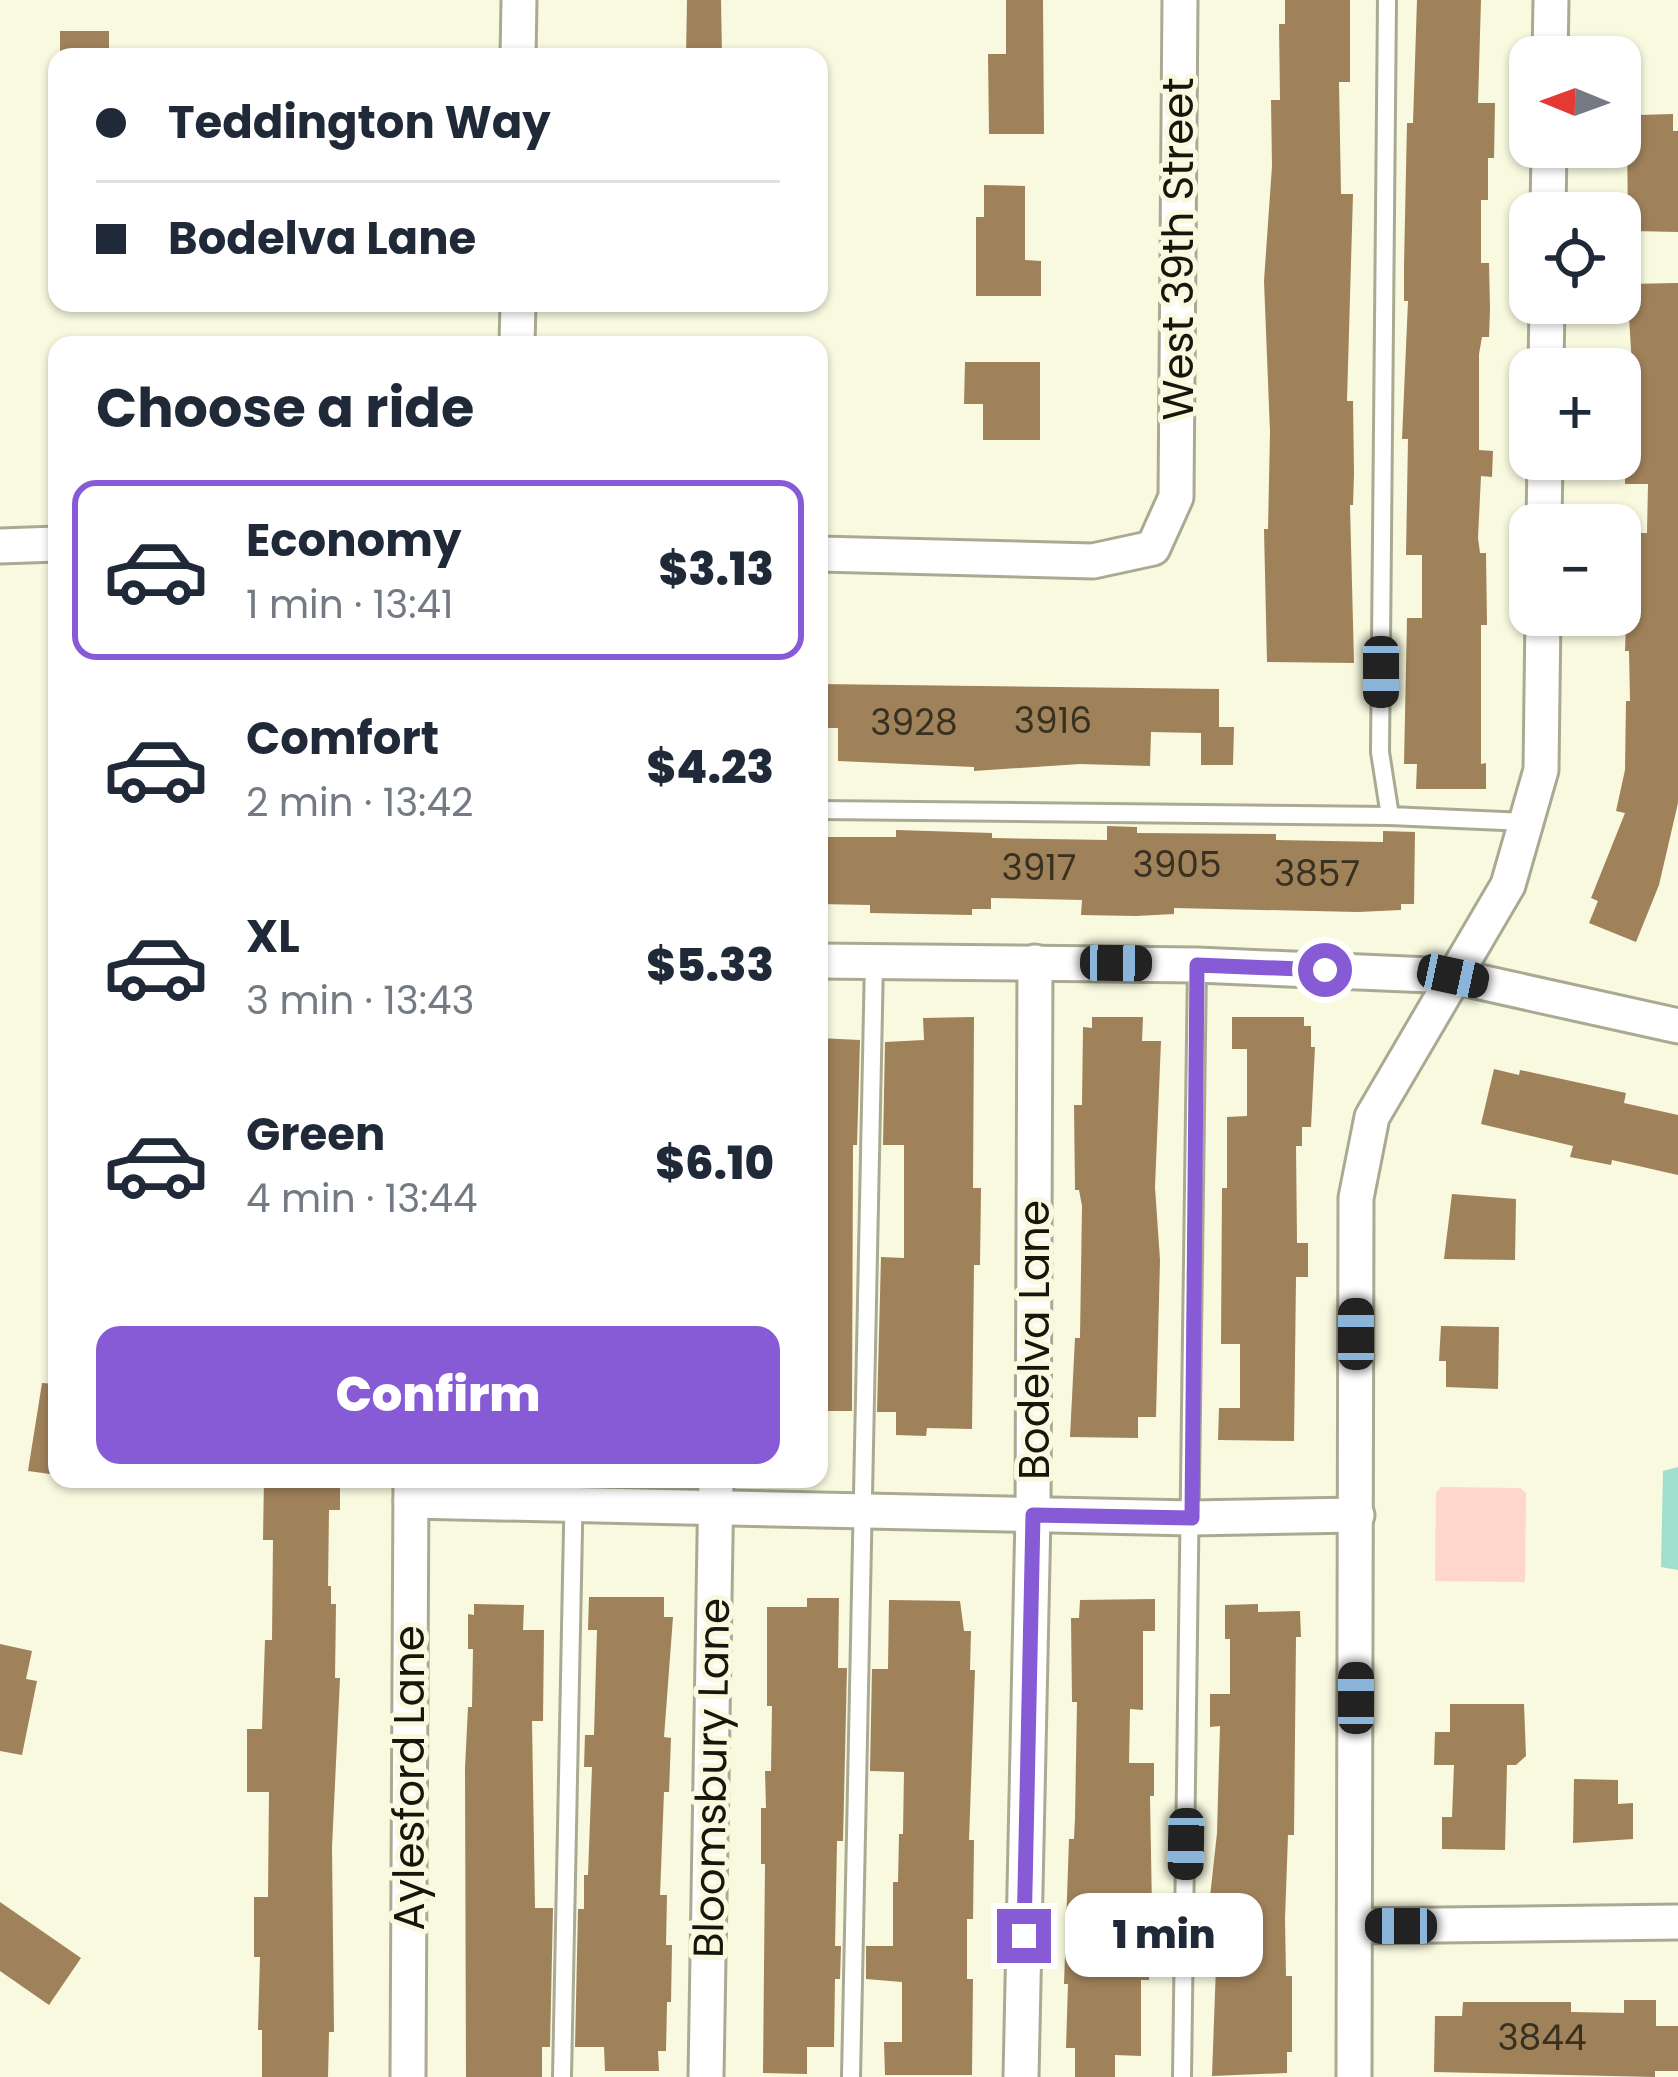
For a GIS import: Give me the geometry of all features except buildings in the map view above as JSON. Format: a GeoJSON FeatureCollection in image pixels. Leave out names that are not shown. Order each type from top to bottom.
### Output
{"type":"FeatureCollection","features":[{"type":"Feature","properties":{"kind":"street"},"geometry":{"type":"LineString","coordinates":[[518,48],[519,0]]}},
{"type":"Feature","properties":{"kind":"street","name":"West 39th Street"},"geometry":{"type":"LineString","coordinates":[[828,554],[1093,561],[1153,548],[1176,497],[1180,0]]}},
{"type":"Feature","properties":{"kind":"street"},"geometry":{"type":"LineString","coordinates":[[1550,36],[1551,0]]}},
{"type":"Feature","properties":{"kind":"street"},"geometry":{"type":"LineString","coordinates":[[0,546],[48,544]]}},
{"type":"Feature","properties":{"kind":"street"},"geometry":{"type":"LineString","coordinates":[[1354,2077],[1356,1198],[1372,1118],[1508,885],[1541,770],[1543,636]]}},
{"type":"Feature","properties":{"kind":"street"},"geometry":{"type":"LineString","coordinates":[[828,961],[1197,965],[1453,976],[1678,1026]]}},
{"type":"Feature","properties":{"kind":"street","name":"Bodelva Lane"},"geometry":{"type":"LineString","coordinates":[[1021,2077],[1033,1515],[1035,962]]}},
{"type":"Feature","properties":{"kind":"street"},"geometry":{"type":"LineString","coordinates":[[411,1490],[716,1493],[862,1511],[1192,1518],[1357,1515]]}},
{"type":"Feature","properties":{"kind":"street","name":"Aylesford Lane"},"geometry":{"type":"LineString","coordinates":[[408,2077],[411,1490]]}},
{"type":"Feature","properties":{"kind":"street","name":"Bloomsbury Lane"},"geometry":{"type":"LineString","coordinates":[[706,2077],[716,1493]]}},
{"type":"Feature","properties":{"kind":"street"},"geometry":{"type":"LineString","coordinates":[[1355,1926],[1678,1922]]}},
{"type":"Feature","properties":{"kind":"lane"},"geometry":{"type":"LineString","coordinates":[[1387,0],[1380,752],[1390,817]]}},
{"type":"Feature","properties":{"kind":"lane"},"geometry":{"type":"LineString","coordinates":[[828,810],[1526,822]]}},
{"type":"Feature","properties":{"kind":"lane"},"geometry":{"type":"LineString","coordinates":[[851,2077],[874,961]]}},
{"type":"Feature","properties":{"kind":"lane"},"geometry":{"type":"LineString","coordinates":[[1182,2077],[1197,965]]}},
{"type":"Feature","properties":{"kind":"lane"},"geometry":{"type":"LineString","coordinates":[[562,2077],[574,1492]]}},
{"type":"Feature","properties":{"kind":"shaded area"},"geometry":{"type":"Polygon","coordinates":[[[1441,1487],[1520,1488],[1526,1493],[1525,1582],[1435,1581],[1436,1493],[1441,1487]]]}},
{"type":"Feature","properties":{"kind":"water"},"geometry":{"type":"Polygon","coordinates":[[[1678,1467],[1678,1570],[1661,1567],[1663,1471],[1678,1467]]]}},
{"type":"Feature","properties":{"kind":"route"},"geometry":{"type":"LineString","coordinates":[[1024,1936],[1033,1515],[1192,1518],[1197,965],[1325,970]]}}]}
